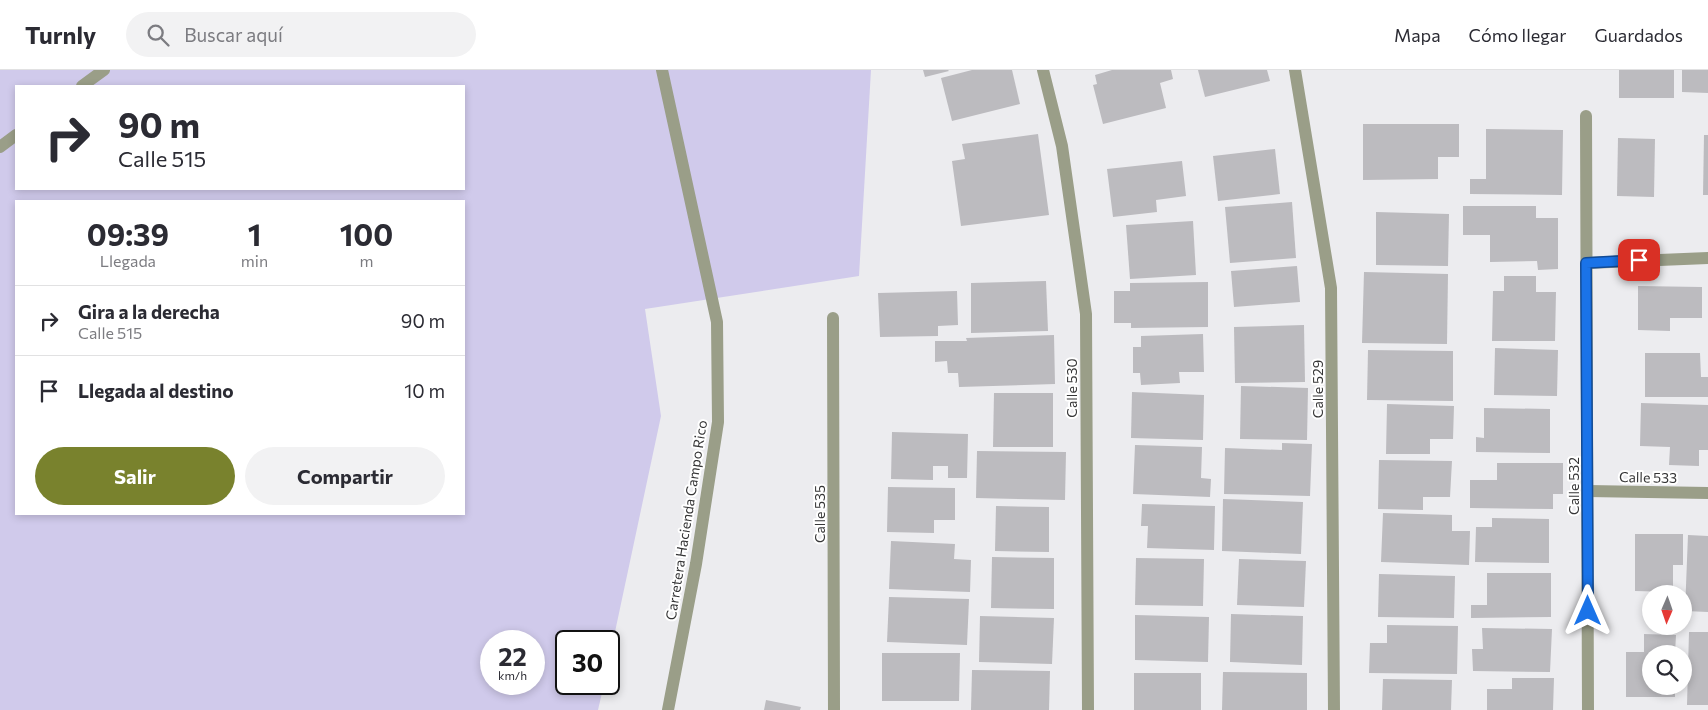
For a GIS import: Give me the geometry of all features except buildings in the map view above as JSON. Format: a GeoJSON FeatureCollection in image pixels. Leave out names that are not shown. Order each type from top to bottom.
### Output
{"type":"FeatureCollection","features":[{"type":"Feature","properties":{"kind":"street"},"geometry":{"type":"LineString","coordinates":[[83,85],[104,70]]}},
{"type":"Feature","properties":{"kind":"street","name":"Carretera Hacienda Campo Rico"},"geometry":{"type":"LineString","coordinates":[[662,70],[717,322],[718,422],[696,564],[668,710]]}},
{"type":"Feature","properties":{"kind":"street","name":"Calle 530"},"geometry":{"type":"LineString","coordinates":[[1043,70],[1062,146],[1086,314],[1088,710]]}},
{"type":"Feature","properties":{"kind":"street","name":"Calle 529"},"geometry":{"type":"LineString","coordinates":[[1295,70],[1331,288],[1334,710]]}},
{"type":"Feature","properties":{"kind":"street","name":"Calle 532"},"geometry":{"type":"LineString","coordinates":[[1586,116],[1588,710]]}},
{"type":"Feature","properties":{"kind":"street"},"geometry":{"type":"LineString","coordinates":[[0,147],[15,136]]}},
{"type":"Feature","properties":{"kind":"street"},"geometry":{"type":"LineString","coordinates":[[1586,263],[1708,258]]}},
{"type":"Feature","properties":{"kind":"street","name":"Calle 535"},"geometry":{"type":"LineString","coordinates":[[833,318],[834,710]]}},
{"type":"Feature","properties":{"kind":"street","name":"Calle 533"},"geometry":{"type":"LineString","coordinates":[[1588,491],[1708,493]]}},
{"type":"Feature","properties":{"kind":"shaded area"},"geometry":{"type":"Polygon","coordinates":[[[0,70],[871,70],[859,276],[645,309],[661,416],[615,630],[555,630],[555,695],[601,695],[598,710],[0,710],[0,70]]]}},
{"type":"Feature","properties":{"kind":"route"},"geometry":{"type":"LineString","coordinates":[[1588,611],[1586,263],[1639,260]]}}]}
